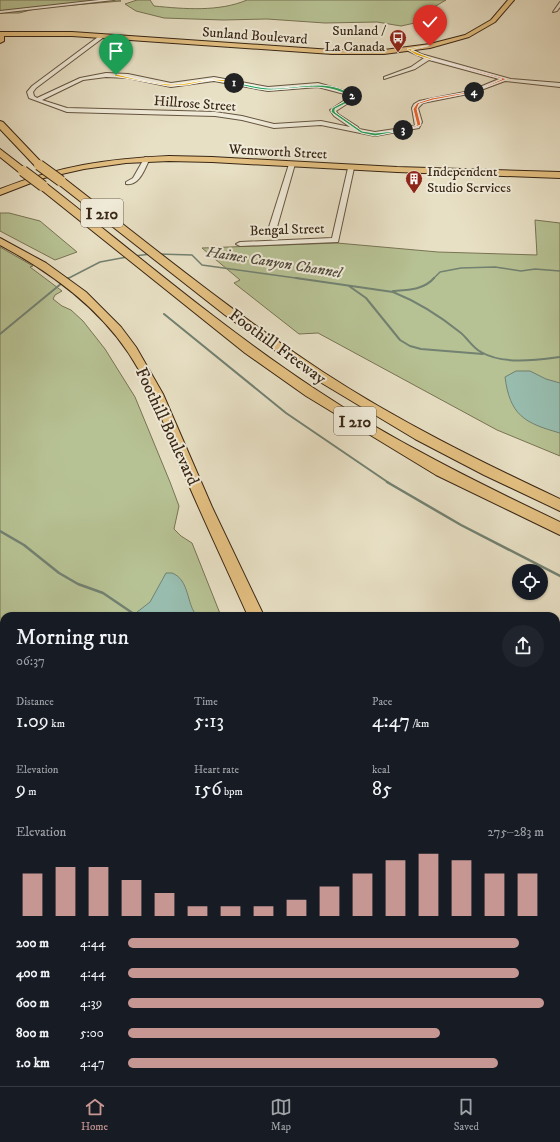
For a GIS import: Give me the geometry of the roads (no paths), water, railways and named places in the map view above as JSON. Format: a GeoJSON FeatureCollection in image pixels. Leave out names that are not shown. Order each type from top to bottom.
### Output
{"type":"FeatureCollection","features":[{"type":"Feature","properties":{"kind":"highway"},"geometry":{"type":"LineString","coordinates":[[0,34],[0,41]]}},
{"type":"Feature","properties":{"kind":"highway"},"geometry":{"type":"LineString","coordinates":[[0,124],[39,165]]}},
{"type":"Feature","properties":{"kind":"highway","name":"Foothill Freeway"},"geometry":{"type":"LineString","coordinates":[[0,135],[288,354],[358,400],[457,456],[560,505]]}},
{"type":"Feature","properties":{"kind":"highway","name":"Foothill Freeway"},"geometry":{"type":"LineString","coordinates":[[0,152],[269,364],[334,408],[442,471],[560,529]]}},
{"type":"Feature","properties":{"kind":"main road","name":"Sunland Boulevard"},"geometry":{"type":"LineString","coordinates":[[0,34],[56,33],[342,52],[408,49],[442,43],[476,32],[493,21],[511,0]]}},
{"type":"Feature","properties":{"kind":"main road","name":"Wentworth Street"},"geometry":{"type":"LineString","coordinates":[[0,192],[42,175],[86,164],[147,158],[292,164],[415,172],[560,175]]}},
{"type":"Feature","properties":{"kind":"main road","name":"Foothill Boulevard"},"geometry":{"type":"LineString","coordinates":[[0,241],[45,266],[80,293],[106,318],[145,370],[254,612]]}},
{"type":"Feature","properties":{"kind":"street"},"geometry":{"type":"LineString","coordinates":[[0,12],[112,0]]}},
{"type":"Feature","properties":{"kind":"street"},"geometry":{"type":"LineString","coordinates":[[555,11],[560,3]]}},
{"type":"Feature","properties":{"kind":"street"},"geometry":{"type":"LineString","coordinates":[[102,36],[34,87],[30,94],[37,100],[56,93],[75,82],[101,75],[128,76],[168,85],[187,84],[214,79],[265,89],[318,85],[351,94],[352,99],[334,108],[333,112],[361,132]]}},
{"type":"Feature","properties":{"kind":"street"},"geometry":{"type":"LineString","coordinates":[[408,49],[428,58],[505,79],[560,85]]}},
{"type":"Feature","properties":{"kind":"street"},"geometry":{"type":"LineString","coordinates":[[386,78],[407,71],[428,58]]}},
{"type":"Feature","properties":{"kind":"street","name":"Hillrose Street"},"geometry":{"type":"LineString","coordinates":[[37,100],[74,111],[110,110],[215,114],[242,118],[274,126],[317,123],[375,134],[417,127],[419,121],[415,109],[416,105],[421,102],[471,92],[505,79]]}},
{"type":"Feature","properties":{"kind":"street"},"geometry":{"type":"LineString","coordinates":[[128,183],[136,179],[147,158]]}},
{"type":"Feature","properties":{"kind":"street"},"geometry":{"type":"LineString","coordinates":[[269,243],[292,164]]}},
{"type":"Feature","properties":{"kind":"street","name":"Bengal Street"},"geometry":{"type":"LineString","coordinates":[[240,244],[335,240],[350,168]]}},
{"type":"Feature","properties":{"kind":"waterway","name":"Haines Canyon Channel"},"geometry":{"type":"LineString","coordinates":[[134,256],[151,254]]}},
{"type":"Feature","properties":{"kind":"waterway","name":"Haines Canyon Channel"},"geometry":{"type":"LineString","coordinates":[[158,254],[192,255],[202,265],[301,279]]}},
{"type":"Feature","properties":{"kind":"waterway","name":"Haines Canyon Channel"},"geometry":{"type":"LineString","coordinates":[[67,279],[100,262],[127,257]]}},
{"type":"Feature","properties":{"kind":"waterway"},"geometry":{"type":"LineString","coordinates":[[393,291],[409,290],[420,287],[430,282],[440,272],[461,268],[495,267],[521,271],[535,269],[560,271]]}},
{"type":"Feature","properties":{"kind":"waterway","name":"Haines Canyon Channel"},"geometry":{"type":"LineString","coordinates":[[0,334],[68,278]]}},
{"type":"Feature","properties":{"kind":"waterway","name":"Haines Canyon Channel"},"geometry":{"type":"LineString","coordinates":[[296,278],[301,279]]}},
{"type":"Feature","properties":{"kind":"waterway","name":"Haines Canyon Channel"},"geometry":{"type":"LineString","coordinates":[[301,279],[393,292],[411,300],[437,315],[461,333],[478,350],[499,359],[520,360],[560,357]]}},
{"type":"Feature","properties":{"kind":"waterway","name":"Haines Canyon Channel"},"geometry":{"type":"LineString","coordinates":[[349,286],[366,298],[400,340],[410,346],[421,349],[483,354]]}},
{"type":"Feature","properties":{"kind":"waterway"},"geometry":{"type":"LineString","coordinates":[[164,314],[286,413],[389,483]]}},
{"type":"Feature","properties":{"kind":"waterway"},"geometry":{"type":"LineString","coordinates":[[387,482],[461,525],[560,576]]}},
{"type":"Feature","properties":{"kind":"waterway"},"geometry":{"type":"LineString","coordinates":[[0,531],[24,545],[59,573],[78,584],[103,593],[131,612]]}},
{"type":"Feature","properties":{"kind":"place","name":"Sunland / La Canada"},"geometry":{"type":"Point","coordinates":[398,53]}},
{"type":"Feature","properties":{"kind":"place","name":"Independent Studio Services"},"geometry":{"type":"Point","coordinates":[414,194]}}]}
